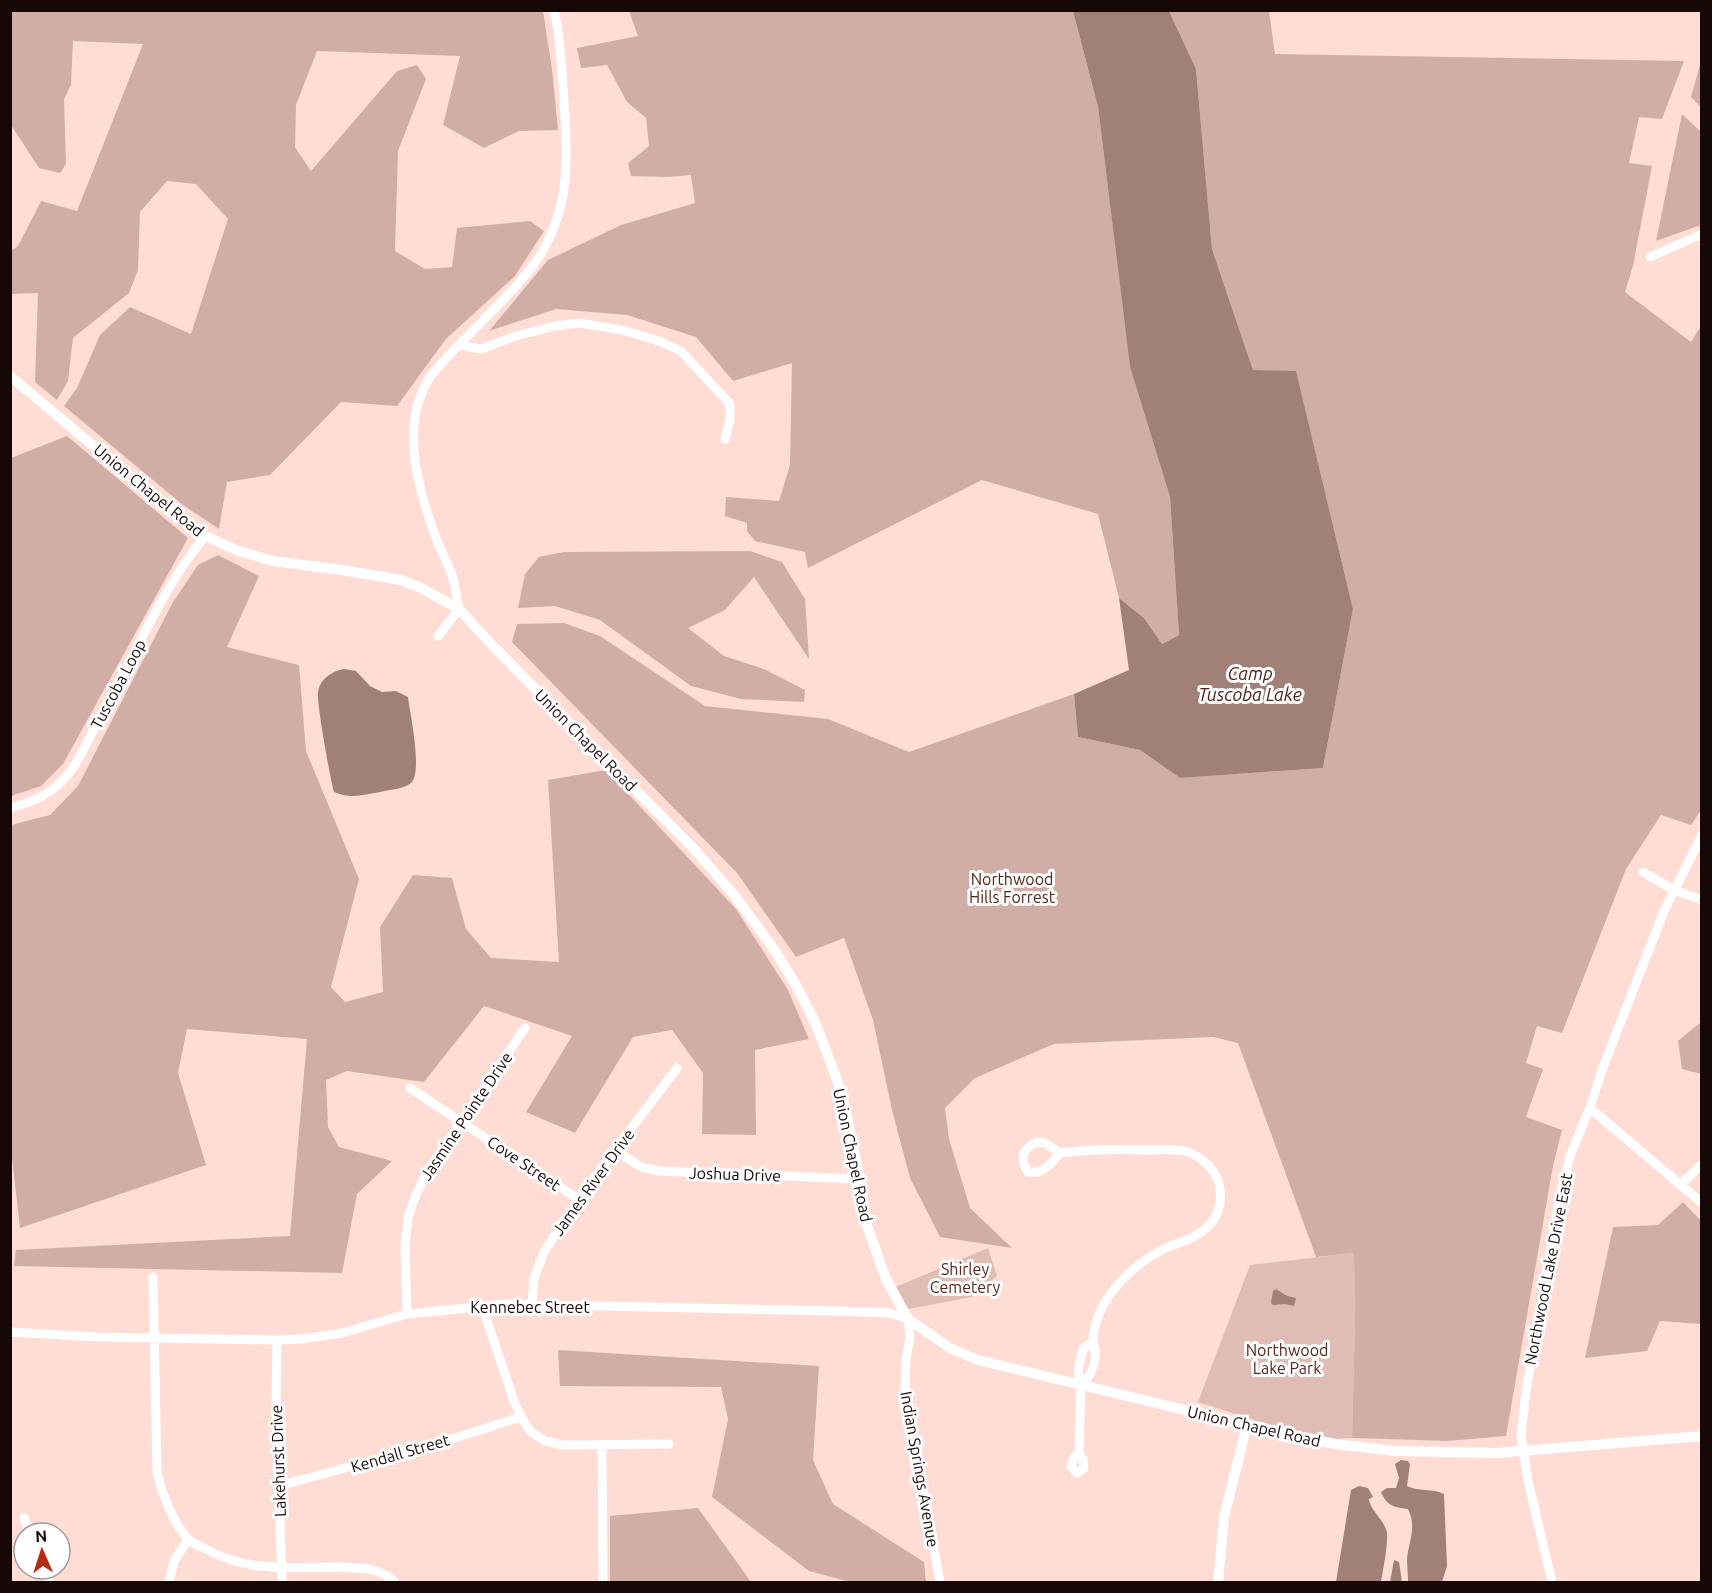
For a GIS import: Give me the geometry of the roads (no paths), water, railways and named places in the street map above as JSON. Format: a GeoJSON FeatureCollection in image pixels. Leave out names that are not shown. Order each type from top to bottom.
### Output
{"type":"FeatureCollection","features":[{"type":"Feature","properties":{"kind":"street"},"geometry":{"type":"LineString","coordinates":[[438,636],[459,609],[452,573],[436,539],[418,472],[413,432],[414,413],[420,394],[436,369],[532,267],[559,218],[566,184],[567,145],[561,54],[554,10]]}},
{"type":"Feature","properties":{"kind":"street"},"geometry":{"type":"LineString","coordinates":[[1650,257],[1701,234]]}},
{"type":"Feature","properties":{"kind":"street"},"geometry":{"type":"LineString","coordinates":[[459,345],[481,349],[526,333],[580,323],[622,330],[659,341],[681,351],[730,404],[730,420],[725,440]]}},
{"type":"Feature","properties":{"kind":"street","name":"Union Chapel Road"},"geometry":{"type":"LineString","coordinates":[[10,375],[152,495],[206,536],[236,550],[273,561],[401,580],[459,609],[696,851],[753,920],[797,987],[814,1022],[842,1097],[860,1179],[866,1223],[886,1279],[908,1320],[950,1348],[978,1360],[1247,1425],[1335,1443],[1395,1451],[1497,1453],[1701,1436]]}},
{"type":"Feature","properties":{"kind":"street","name":"Tuscoba Loop"},"geometry":{"type":"LineString","coordinates":[[10,808],[41,797],[57,786],[70,771],[175,578],[206,536]]}},
{"type":"Feature","properties":{"kind":"street","name":"Northwood Lake Drive East"},"geometry":{"type":"LineString","coordinates":[[1552,1582],[1522,1450],[1521,1436],[1526,1391],[1558,1205],[1570,1156],[1602,1070],[1664,911],[1701,835]]}},
{"type":"Feature","properties":{"kind":"street"},"geometry":{"type":"LineString","coordinates":[[1643,872],[1674,890],[1701,900]]}},
{"type":"Feature","properties":{"kind":"street","name":"Jasmine Pointe Drive"},"geometry":{"type":"LineString","coordinates":[[407,1314],[405,1247],[408,1217],[415,1197],[428,1170],[525,1028]]}},
{"type":"Feature","properties":{"kind":"street","name":"James River Drive"},"geometry":{"type":"LineString","coordinates":[[532,1305],[536,1269],[544,1252],[578,1199],[677,1068]]}},
{"type":"Feature","properties":{"kind":"street","name":"Cove Street"},"geometry":{"type":"LineString","coordinates":[[410,1088],[578,1199]]}},
{"type":"Feature","properties":{"kind":"street"},"geometry":{"type":"LineString","coordinates":[[1590,1107],[1701,1203]]}},
{"type":"Feature","properties":{"kind":"street"},"geometry":{"type":"LineString","coordinates":[[1060,1153],[1113,1149],[1183,1151],[1201,1159],[1215,1173],[1219,1182],[1220,1202],[1214,1220],[1191,1239],[1155,1254],[1123,1278],[1105,1303],[1097,1321],[1093,1342],[1083,1349],[1078,1371],[1081,1385],[1079,1452]]}},
{"type":"Feature","properties":{"kind":"street","name":"Joshua Drive"},"geometry":{"type":"LineString","coordinates":[[615,1150],[641,1167],[659,1171],[860,1179]]}},
{"type":"Feature","properties":{"kind":"street"},"geometry":{"type":"LineString","coordinates":[[1681,1184],[1701,1164]]}},
{"type":"Feature","properties":{"kind":"street"},"geometry":{"type":"LineString","coordinates":[[153,1277],[157,1473],[165,1502],[188,1539],[224,1559],[244,1564],[281,1568],[363,1568],[382,1572],[395,1582]]}},
{"type":"Feature","properties":{"kind":"street","name":"Kennebec Street"},"geometry":{"type":"LineString","coordinates":[[10,1332],[97,1337],[277,1340],[342,1333],[407,1314],[507,1304],[846,1311],[890,1313],[908,1320]]}},
{"type":"Feature","properties":{"kind":"street"},"geometry":{"type":"LineString","coordinates":[[482,1306],[520,1417],[530,1431],[545,1441],[564,1445],[669,1444]]}},
{"type":"Feature","properties":{"kind":"street","name":"Indian Springs Avenue"},"geometry":{"type":"LineString","coordinates":[[908,1320],[910,1338],[906,1358],[905,1389],[940,1582]]}},
{"type":"Feature","properties":{"kind":"street","name":"Lakehurst Drive"},"geometry":{"type":"LineString","coordinates":[[277,1340],[278,1486],[282,1582]]}},
{"type":"Feature","properties":{"kind":"street","name":"Kendall Street"},"geometry":{"type":"LineString","coordinates":[[278,1486],[439,1443],[520,1417]]}},
{"type":"Feature","properties":{"kind":"street"},"geometry":{"type":"LineString","coordinates":[[1218,1582],[1224,1517],[1247,1425]]}},
{"type":"Feature","properties":{"kind":"street"},"geometry":{"type":"LineString","coordinates":[[602,1445],[603,1582]]}},
{"type":"Feature","properties":{"kind":"street"},"geometry":{"type":"LineString","coordinates":[[169,1582],[174,1561],[188,1539]]}},
{"type":"Feature","properties":{"kind":"water","name":"Camp Tuscoba Lake"},"geometry":{"type":"Polygon","coordinates":[[[1073,11],[1169,11],[1196,69],[1212,249],[1253,370],[1296,371],[1353,609],[1323,768],[1180,778],[1140,750],[1078,737],[1074,694],[1129,670],[1119,598],[1144,618],[1162,644],[1179,635],[1170,497],[1130,367],[1098,107],[1073,11]]]}},
{"type":"Feature","properties":{"kind":"water"},"geometry":{"type":"Polygon","coordinates":[[[344,669],[356,671],[370,686],[382,692],[396,691],[408,697],[415,742],[416,767],[414,777],[408,785],[357,796],[334,792],[321,725],[318,692],[327,676],[344,669]]]}},
{"type":"Feature","properties":{"kind":"water"},"geometry":{"type":"Polygon","coordinates":[[[1276,1289],[1287,1296],[1296,1298],[1294,1306],[1273,1305],[1271,1303],[1273,1291],[1276,1289]]]}},
{"type":"Feature","properties":{"kind":"water"},"geometry":{"type":"Polygon","coordinates":[[[1401,1460],[1408,1461],[1410,1464],[1407,1486],[1444,1494],[1447,1566],[1442,1582],[1408,1582],[1407,1558],[1412,1534],[1411,1516],[1408,1509],[1388,1503],[1381,1492],[1387,1488],[1396,1488],[1399,1478],[1395,1464],[1401,1460]]]}},
{"type":"Feature","properties":{"kind":"water"},"geometry":{"type":"Polygon","coordinates":[[[1359,1486],[1368,1488],[1373,1497],[1369,1499],[1370,1503],[1386,1528],[1386,1551],[1381,1582],[1336,1582],[1351,1490],[1359,1486]]]}},
{"type":"Feature","properties":{"kind":"water"},"geometry":{"type":"Polygon","coordinates":[[[1394,1560],[1399,1562],[1402,1582],[1390,1582],[1394,1560]]]}},
{"type":"Feature","properties":{"kind":"park label","name":"Northwood Hills Forrest"},"geometry":{"type":"Point","coordinates":[1012,888]}},
{"type":"Feature","properties":{"kind":"park label","name":"Shirley Cemetery"},"geometry":{"type":"Point","coordinates":[965,1278]}},
{"type":"Feature","properties":{"kind":"park label","name":"Northwood Lake Park"},"geometry":{"type":"Point","coordinates":[1287,1359]}}]}
